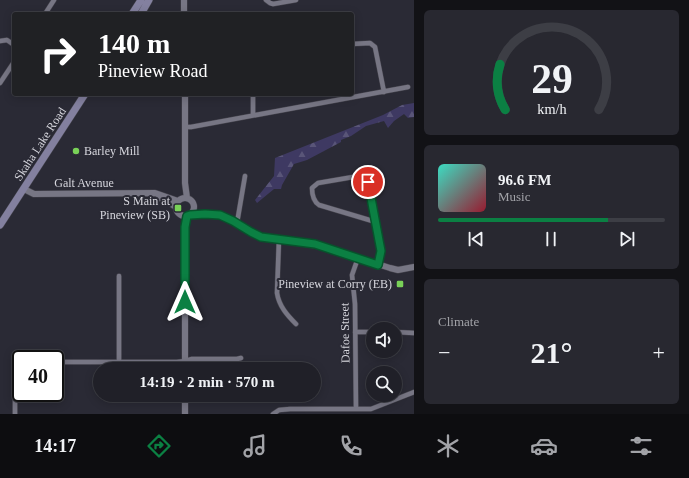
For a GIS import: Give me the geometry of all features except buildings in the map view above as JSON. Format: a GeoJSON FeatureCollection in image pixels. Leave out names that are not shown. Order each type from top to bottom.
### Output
{"type":"FeatureCollection","features":[{"type":"Feature","properties":{"kind":"main road"},"geometry":{"type":"LineString","coordinates":[[134,12],[145,1]]}},
{"type":"Feature","properties":{"kind":"main road"},"geometry":{"type":"LineString","coordinates":[[141,12],[145,1]]}},
{"type":"Feature","properties":{"kind":"main road","name":"Skaha Lake Road"},"geometry":{"type":"LineString","coordinates":[[0,225],[85,96]]}},
{"type":"Feature","properties":{"kind":"street"},"geometry":{"type":"LineString","coordinates":[[46,12],[54,0]]}},
{"type":"Feature","properties":{"kind":"street"},"geometry":{"type":"LineString","coordinates":[[184,0],[184,12]]}},
{"type":"Feature","properties":{"kind":"street"},"geometry":{"type":"LineString","coordinates":[[266,0],[273,4],[296,0]]}},
{"type":"Feature","properties":{"kind":"street"},"geometry":{"type":"LineString","coordinates":[[0,40],[7,40],[12,44]]}},
{"type":"Feature","properties":{"kind":"street"},"geometry":{"type":"LineString","coordinates":[[354,44],[370,43],[375,47],[384,92]]}},
{"type":"Feature","properties":{"kind":"street"},"geometry":{"type":"LineString","coordinates":[[0,83],[12,65]]}},
{"type":"Feature","properties":{"kind":"street"},"geometry":{"type":"LineString","coordinates":[[185,127],[408,87]]}},
{"type":"Feature","properties":{"kind":"street"},"geometry":{"type":"LineString","coordinates":[[185,96],[185,183],[182,199],[176,207],[185,227]]}},
{"type":"Feature","properties":{"kind":"street"},"geometry":{"type":"LineString","coordinates":[[253,96],[253,116]]}},
{"type":"Feature","properties":{"kind":"street"},"geometry":{"type":"LineString","coordinates":[[237,223],[245,176]]}},
{"type":"Feature","properties":{"kind":"street"},"geometry":{"type":"LineString","coordinates":[[376,222],[315,203],[312,188],[318,184],[364,176],[368,182],[376,222],[381,251],[378,265]]}},
{"type":"Feature","properties":{"kind":"street"},"geometry":{"type":"LineString","coordinates":[[28,182],[30,188],[36,194]]}},
{"type":"Feature","properties":{"kind":"street","name":"Galt Avenue"},"geometry":{"type":"LineString","coordinates":[[24,189],[30,193],[36,194],[155,193],[182,199]]}},
{"type":"Feature","properties":{"kind":"street","name":"Galt Avenue"},"geometry":{"type":"LineString","coordinates":[[144,194],[165,200],[176,207]]}},
{"type":"Feature","properties":{"kind":"street"},"geometry":{"type":"LineString","coordinates":[[182,199],[191,200],[194,204],[210,214]]}},
{"type":"Feature","properties":{"kind":"street"},"geometry":{"type":"LineString","coordinates":[[185,361],[185,227],[188,215],[193,211],[194,204]]}},
{"type":"Feature","properties":{"kind":"street"},"geometry":{"type":"LineString","coordinates":[[180,215],[210,214],[226,217],[257,235],[315,244],[378,265],[398,270],[414,267]]}},
{"type":"Feature","properties":{"kind":"street"},"geometry":{"type":"LineString","coordinates":[[278,239],[278,302],[286,314],[296,324]]}},
{"type":"Feature","properties":{"kind":"street","name":"Dafoe Street"},"geometry":{"type":"LineString","coordinates":[[356,409],[355,304],[352,275],[358,258]]}},
{"type":"Feature","properties":{"kind":"street"},"geometry":{"type":"LineString","coordinates":[[119,276],[119,362]]}},
{"type":"Feature","properties":{"kind":"street"},"geometry":{"type":"LineString","coordinates":[[355,332],[366,332]]}},
{"type":"Feature","properties":{"kind":"street"},"geometry":{"type":"LineString","coordinates":[[402,332],[414,333]]}},
{"type":"Feature","properties":{"kind":"street"},"geometry":{"type":"LineString","coordinates":[[128,362],[241,358]]}},
{"type":"Feature","properties":{"kind":"street"},"geometry":{"type":"LineString","coordinates":[[64,362],[93,362]]}},
{"type":"Feature","properties":{"kind":"street"},"geometry":{"type":"LineString","coordinates":[[273,414],[279,410],[290,409],[371,409],[414,392]]}},
{"type":"Feature","properties":{"kind":"street"},"geometry":{"type":"LineString","coordinates":[[15,402],[15,414]]}},
{"type":"Feature","properties":{"kind":"street"},"geometry":{"type":"LineString","coordinates":[[185,402],[185,414]]}},
{"type":"Feature","properties":{"kind":"green space"},"geometry":{"type":"Polygon","coordinates":[[[414,103],[414,117],[408,118],[404,114],[394,121],[388,128],[384,121],[366,126],[351,136],[341,140],[341,142],[307,160],[294,164],[281,189],[274,189],[257,203],[255,200],[274,176],[275,158],[383,115],[402,105],[414,103]]]}},
{"type":"Feature","properties":{"kind":"place","name":"Barley Mill"},"geometry":{"type":"Point","coordinates":[76,151]}},
{"type":"Feature","properties":{"kind":"place","name":"S Main at Pineview (SB)"},"geometry":{"type":"Point","coordinates":[178,208]}},
{"type":"Feature","properties":{"kind":"place","name":"Pineview at Corry (EB)"},"geometry":{"type":"Point","coordinates":[400,284]}},
{"type":"Feature","properties":{"kind":"route"},"geometry":{"type":"LineString","coordinates":[[185,302],[185,227],[187,216],[190,215],[220,215],[261,237],[315,244],[378,265],[381,251],[368,182]]}}]}
